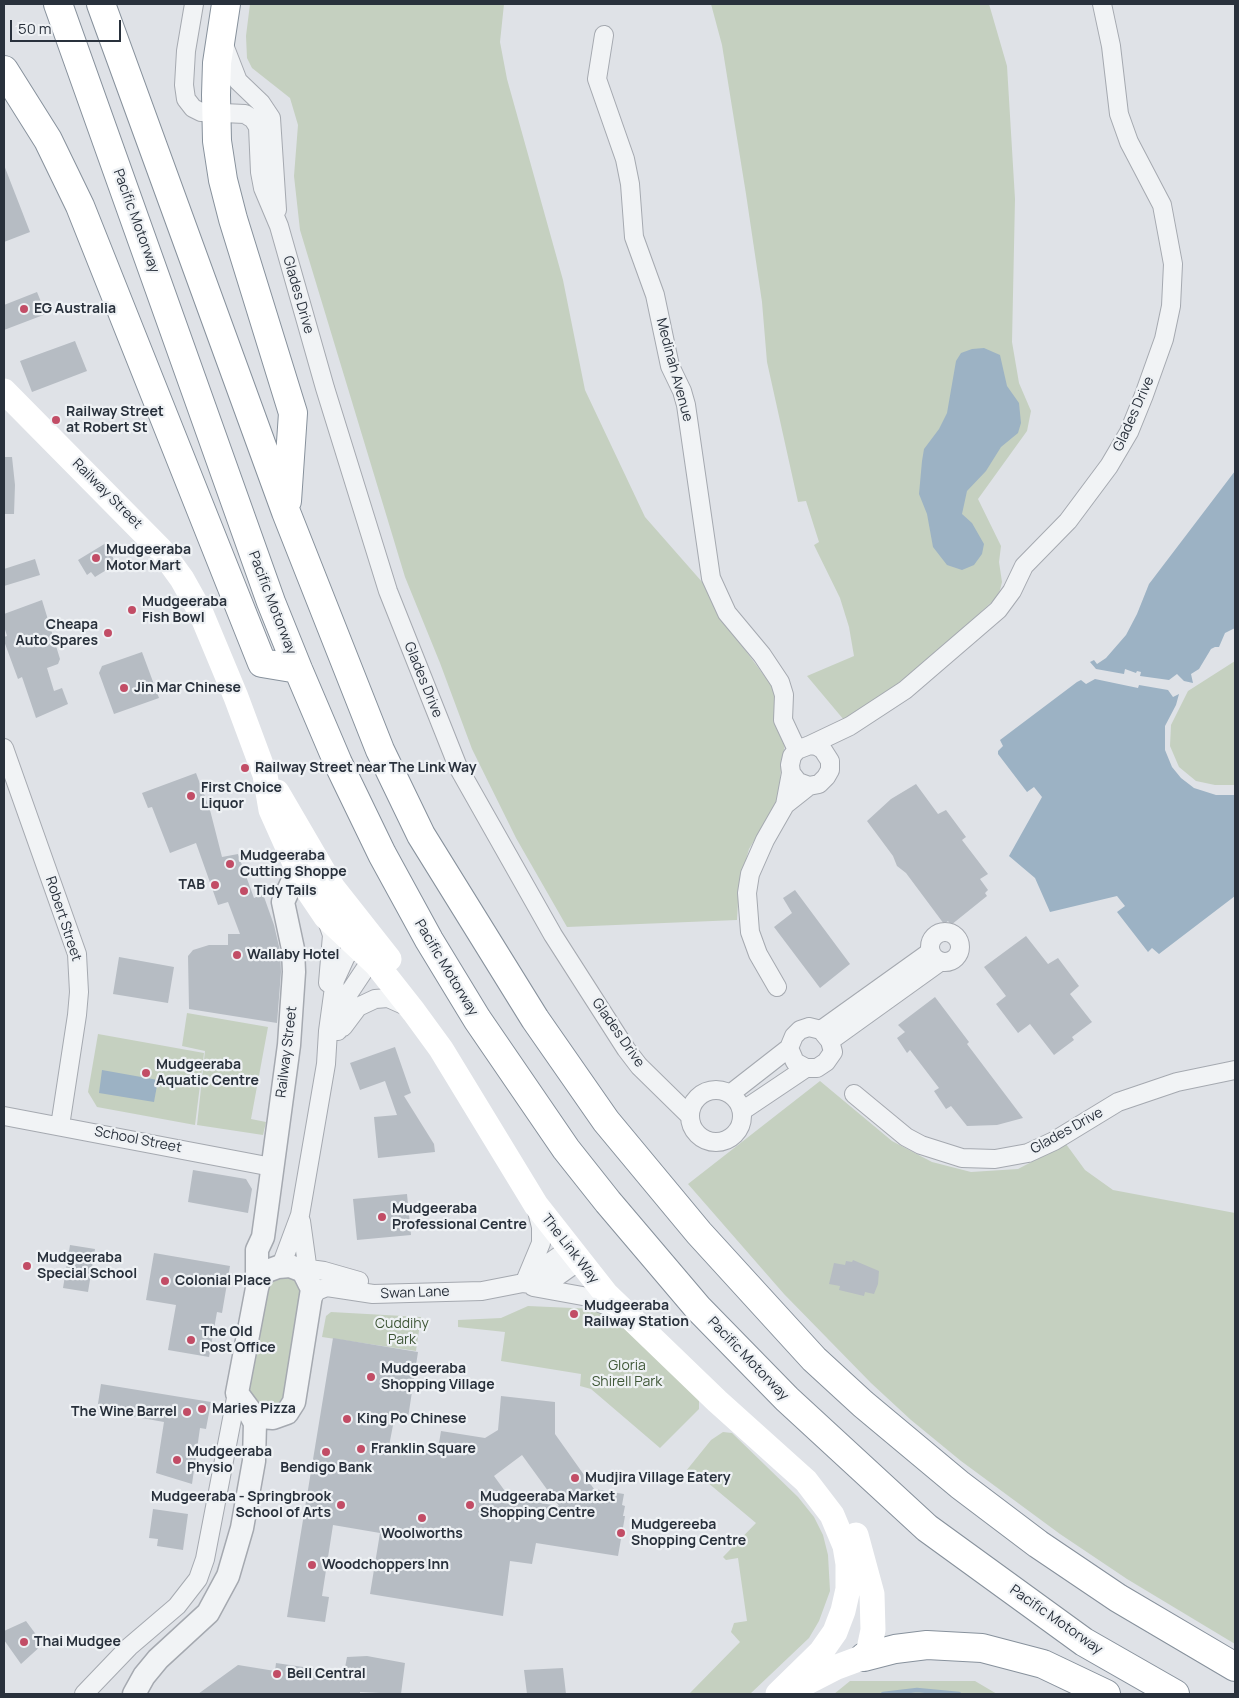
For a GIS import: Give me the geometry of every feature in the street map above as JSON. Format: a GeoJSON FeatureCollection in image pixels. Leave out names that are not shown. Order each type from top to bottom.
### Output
{"type":"FeatureCollection","features":[{"type":"Feature","properties":{"kind":"highway","name":"Pacific Motorway"},"geometry":{"type":"LineString","coordinates":[[58,4],[271,602],[298,669],[338,763],[382,854],[448,972],[477,1019],[566,1149],[653,1257],[760,1372],[927,1528],[1084,1642],[1175,1694]]}},
{"type":"Feature","properties":{"kind":"highway"},"geometry":{"type":"LineString","coordinates":[[101,4],[286,512],[380,750],[421,835],[535,1019],[612,1128],[699,1233],[814,1359],[863,1404],[960,1485],[1038,1544],[1118,1598],[1235,1667]]}},
{"type":"Feature","properties":{"kind":"highway"},"geometry":{"type":"LineString","coordinates":[[226,4],[221,33],[216,113],[223,180],[293,413],[286,512]]}},
{"type":"Feature","properties":{"kind":"highway"},"geometry":{"type":"LineString","coordinates":[[4,70],[48,140],[80,206],[262,663],[298,669]]}},
{"type":"Feature","properties":{"kind":"highway"},"geometry":{"type":"LineString","coordinates":[[864,1657],[894,1649],[927,1645],[982,1648],[1043,1664],[1106,1694]]}},
{"type":"Feature","properties":{"kind":"main road","name":"Railway Street"},"geometry":{"type":"LineString","coordinates":[[4,391],[155,543],[182,579],[201,613],[265,776],[271,810],[297,871],[310,896],[326,917],[368,950]]}},
{"type":"Feature","properties":{"kind":"main road","name":"Railway Street"},"geometry":{"type":"LineString","coordinates":[[265,776],[286,803],[368,950]]}},
{"type":"Feature","properties":{"kind":"main road","name":"The Link Way"},"geometry":{"type":"LineString","coordinates":[[368,950],[441,1049],[536,1205],[578,1252],[633,1321],[724,1401],[806,1481],[822,1500],[839,1530],[847,1555],[847,1596],[835,1632],[816,1659],[778,1694]]}},
{"type":"Feature","properties":{"kind":"main road"},"geometry":{"type":"LineString","coordinates":[[368,950],[469,1068],[578,1252],[643,1310],[724,1401],[818,1477],[836,1498],[850,1521],[863,1556],[872,1594],[873,1630],[869,1649],[864,1657],[837,1667],[783,1694]]}},
{"type":"Feature","properties":{"kind":"street"},"geometry":{"type":"LineString","coordinates":[[194,4],[186,51],[184,94],[195,110],[216,113]]}},
{"type":"Feature","properties":{"kind":"street","name":"Glades Drive"},"geometry":{"type":"LineString","coordinates":[[777,987],[758,954],[750,932],[747,893],[750,874],[757,855],[785,805],[792,756],[804,747],[850,726],[930,671],[998,610],[1012,592],[1024,566],[1068,522],[1109,466],[1129,432],[1154,368],[1171,306],[1174,264],[1162,205],[1129,142],[1119,114],[1111,46],[1102,4]]}},
{"type":"Feature","properties":{"kind":"street","name":"Glades Drive"},"geometry":{"type":"LineString","coordinates":[[221,33],[234,76],[264,106],[272,121],[272,164],[279,226]]}},
{"type":"Feature","properties":{"kind":"street","name":"Medinah Avenue"},"geometry":{"type":"LineString","coordinates":[[604,35],[597,79],[625,159],[630,184],[634,237],[655,295],[670,366],[682,391],[686,405],[711,578],[727,613],[762,655],[780,682],[784,695],[783,720],[804,747]]}},
{"type":"Feature","properties":{"kind":"street","name":"Glades Drive"},"geometry":{"type":"LineString","coordinates":[[216,113],[241,113],[255,121],[259,130],[261,182],[279,226],[325,388],[388,591],[458,767],[553,935],[626,1049],[639,1066],[664,1088],[690,1116],[693,1127],[699,1135],[708,1141],[719,1142],[729,1139],[737,1132],[742,1122],[742,1111]]}},
{"type":"Feature","properties":{"kind":"street","name":"Glades Drive"},"geometry":{"type":"LineString","coordinates":[[785,805],[809,786],[819,784],[826,778],[830,770],[830,761],[850,726]]}},
{"type":"Feature","properties":{"kind":"street"},"geometry":{"type":"LineString","coordinates":[[804,747],[823,750],[830,761]]}},
{"type":"Feature","properties":{"kind":"street","name":"Robert Street"},"geometry":{"type":"LineString","coordinates":[[4,748],[77,954],[79,984],[77,1016],[60,1126]]}},
{"type":"Feature","properties":{"kind":"street"},"geometry":{"type":"LineString","coordinates":[[791,773],[798,782],[809,786]]}},
{"type":"Feature","properties":{"kind":"street","name":"Railway Street"},"geometry":{"type":"LineString","coordinates":[[84,1694],[177,1606],[191,1590],[201,1572],[243,1401],[257,1288],[257,1250],[262,1237],[289,1040],[294,972],[293,949],[283,902],[297,871]]}},
{"type":"Feature","properties":{"kind":"street","name":"Railway Street"},"geometry":{"type":"LineString","coordinates":[[326,917],[332,935],[328,1031],[329,1058]]}},
{"type":"Feature","properties":{"kind":"street","name":"Railway Street"},"geometry":{"type":"LineString","coordinates":[[328,1031],[337,976],[346,956],[368,950]]}},
{"type":"Feature","properties":{"kind":"street","name":"Railway Street"},"geometry":{"type":"LineString","coordinates":[[254,1461],[271,1431],[294,1402],[300,1215],[329,1058],[347,996],[368,950]]}},
{"type":"Feature","properties":{"kind":"street"},"geometry":{"type":"LineString","coordinates":[[826,1036],[935,957]]}},
{"type":"Feature","properties":{"kind":"street","name":"Railway Street"},"geometry":{"type":"LineString","coordinates":[[329,1058],[348,1018],[364,1003],[379,998],[388,998],[414,1012]]}},
{"type":"Feature","properties":{"kind":"street"},"geometry":{"type":"LineString","coordinates":[[730,1094],[789,1048],[794,1036],[800,1030],[809,1027],[826,1036],[833,1052],[826,1062],[817,1068],[806,1068],[795,1062],[789,1048]]}},
{"type":"Feature","properties":{"kind":"street"},"geometry":{"type":"LineString","coordinates":[[690,1116],[697,1099],[713,1091],[730,1094],[738,1102],[742,1111],[806,1068]]}},
{"type":"Feature","properties":{"kind":"street","name":"Glades Drive"},"geometry":{"type":"LineString","coordinates":[[854,1094],[906,1137],[920,1146],[962,1158],[995,1159],[1028,1153],[1054,1140],[1118,1102],[1177,1082],[1235,1070]]}},
{"type":"Feature","properties":{"kind":"street","name":"Glades Drive"},"geometry":{"type":"LineString","coordinates":[[664,1088],[697,1099]]}},
{"type":"Feature","properties":{"kind":"street","name":"School Street"},"geometry":{"type":"LineString","coordinates":[[4,1116],[272,1167]]}},
{"type":"Feature","properties":{"kind":"street"},"geometry":{"type":"LineString","coordinates":[[525,1282],[542,1239],[536,1205]]}},
{"type":"Feature","properties":{"kind":"street","name":"Railway Street"},"geometry":{"type":"LineString","coordinates":[[297,1275],[300,1215]]}},
{"type":"Feature","properties":{"kind":"street"},"geometry":{"type":"LineString","coordinates":[[262,1237],[269,1253],[297,1275],[362,1282],[416,1292]]}},
{"type":"Feature","properties":{"kind":"street","name":"Swan Lane"},"geometry":{"type":"LineString","coordinates":[[297,1275],[317,1291],[327,1287],[373,1294],[482,1291],[525,1282],[547,1282],[578,1252]]}},
{"type":"Feature","properties":{"kind":"street","name":"Railway Street"},"geometry":{"type":"LineString","coordinates":[[257,1288],[264,1273],[297,1275]]}},
{"type":"Feature","properties":{"kind":"street","name":"Swan Lane"},"geometry":{"type":"LineString","coordinates":[[525,1282],[543,1290],[593,1299],[633,1321]]}},
{"type":"Feature","properties":{"kind":"street"},"geometry":{"type":"LineString","coordinates":[[243,1401],[264,1418],[276,1418],[286,1414]]}},
{"type":"Feature","properties":{"kind":"street","name":"Railway Street"},"geometry":{"type":"LineString","coordinates":[[134,1694],[144,1676],[158,1659],[208,1613],[225,1584],[242,1528],[254,1461],[255,1423],[243,1401]]}},
{"type":"Feature","properties":{"kind":"green space"},"geometry":{"type":"Polygon","coordinates":[[[250,4],[504,4],[500,42],[507,79],[563,280],[585,390],[645,517],[703,583],[720,616],[777,693],[775,715],[785,745],[781,765],[780,789],[773,810],[749,849],[739,884],[737,920],[567,927],[516,838],[472,749],[405,577],[300,230],[294,176],[298,125],[290,98],[252,68],[247,58],[246,36],[250,4]]]}},
{"type":"Feature","properties":{"kind":"green space"},"geometry":{"type":"Polygon","coordinates":[[[711,4],[989,4],[1007,66],[1015,199],[1012,342],[1019,383],[1031,411],[1027,431],[978,499],[1001,546],[999,562],[1002,582],[995,599],[932,657],[891,690],[844,720],[807,676],[854,656],[849,627],[840,598],[814,545],[819,542],[806,501],[798,502],[767,362],[762,302],[746,194],[722,45],[711,4]]]}},
{"type":"Feature","properties":{"kind":"green space"},"geometry":{"type":"Polygon","coordinates":[[[1235,661],[1235,785],[1215,785],[1196,781],[1179,767],[1170,746],[1171,725],[1188,691],[1235,661]]]}},
{"type":"Feature","properties":{"kind":"green space"},"geometry":{"type":"Polygon","coordinates":[[[187,1013],[268,1027],[251,1119],[266,1122],[263,1135],[197,1125],[205,1051],[182,1046],[187,1013]]]}},
{"type":"Feature","properties":{"kind":"green space","name":"Mudgeeraba Aquatic Centre"},"geometry":{"type":"Polygon","coordinates":[[[98,1034],[204,1053],[195,1125],[97,1107],[88,1092],[98,1034]]]}},
{"type":"Feature","properties":{"kind":"green space"},"geometry":{"type":"Polygon","coordinates":[[[820,1081],[892,1141],[932,1162],[971,1172],[1018,1169],[1066,1144],[1085,1170],[1113,1190],[1235,1213],[1235,1644],[1127,1579],[1060,1534],[961,1461],[911,1420],[871,1383],[784,1294],[688,1184],[820,1081]]]}},
{"type":"Feature","properties":{"kind":"green space"},"geometry":{"type":"Polygon","coordinates":[[[280,1275],[296,1279],[304,1288],[282,1405],[262,1408],[246,1390],[260,1290],[280,1275]]]}},
{"type":"Feature","properties":{"kind":"green space","name":"Gloria Shirell Park"},"geometry":{"type":"Polygon","coordinates":[[[528,1306],[595,1309],[615,1319],[695,1393],[699,1401],[699,1409],[660,1448],[591,1389],[580,1386],[581,1374],[501,1361],[505,1332],[458,1327],[458,1320],[501,1318],[528,1306]]]}},
{"type":"Feature","properties":{"kind":"green space","name":"Cuddihy Park"},"geometry":{"type":"Polygon","coordinates":[[[331,1312],[421,1317],[416,1351],[322,1337],[326,1316],[331,1312]]]}},
{"type":"Feature","properties":{"kind":"green space"},"geometry":{"type":"Polygon","coordinates":[[[723,1432],[732,1433],[798,1497],[814,1517],[823,1535],[828,1555],[830,1591],[819,1621],[809,1638],[750,1694],[689,1694],[740,1642],[731,1632],[734,1623],[747,1621],[738,1558],[726,1560],[723,1557],[756,1523],[701,1477],[698,1481],[686,1471],[711,1440],[723,1432]]]}},
{"type":"Feature","properties":{"kind":"green space"},"geometry":{"type":"Polygon","coordinates":[[[850,1681],[975,1681],[997,1694],[834,1694],[850,1681]]]}},
{"type":"Feature","properties":{"kind":"water"},"geometry":{"type":"Polygon","coordinates":[[[984,348],[1000,355],[1007,386],[1019,403],[1021,423],[1018,433],[1001,447],[986,471],[967,491],[962,514],[972,523],[984,544],[982,554],[974,565],[962,570],[947,565],[933,547],[927,514],[919,494],[922,461],[924,449],[939,429],[947,413],[956,361],[961,353],[972,349],[984,348]]]}},
{"type":"Feature","properties":{"kind":"water"},"geometry":{"type":"Polygon","coordinates":[[[1235,471],[1235,628],[1225,633],[1219,647],[1211,649],[1199,669],[1191,674],[1193,683],[1184,681],[1177,674],[1169,680],[1140,676],[1141,672],[1137,671],[1136,673],[1125,669],[1124,674],[1096,669],[1090,662],[1094,660],[1097,664],[1106,658],[1126,635],[1149,584],[1235,471]]]}},
{"type":"Feature","properties":{"kind":"water"},"geometry":{"type":"Polygon","coordinates":[[[1095,679],[1138,688],[1139,685],[1168,690],[1173,697],[1179,694],[1176,705],[1165,726],[1165,750],[1172,767],[1181,778],[1194,788],[1216,795],[1235,795],[1235,896],[1159,954],[1152,948],[1148,952],[1117,912],[1125,906],[1117,896],[1050,912],[1035,878],[1009,856],[1042,797],[1034,787],[1027,792],[998,754],[998,751],[1003,746],[1000,740],[1077,682],[1081,680],[1086,684],[1095,679]]]}},
{"type":"Feature","properties":{"kind":"water"},"geometry":{"type":"Polygon","coordinates":[[[102,1070],[158,1080],[154,1102],[99,1093],[102,1070]]]}},
{"type":"Feature","properties":{"kind":"building"},"geometry":{"type":"Polygon","coordinates":[[[4,165],[30,232],[4,242],[4,165]]]}},
{"type":"Feature","properties":{"kind":"building","name":"EG Australia"},"geometry":{"type":"Polygon","coordinates":[[[37,292],[46,314],[4,330],[4,305],[37,292]]]}},
{"type":"Feature","properties":{"kind":"building"},"geometry":{"type":"Polygon","coordinates":[[[75,341],[87,371],[32,392],[20,361],[75,341]]]}},
{"type":"Feature","properties":{"kind":"building"},"geometry":{"type":"Polygon","coordinates":[[[4,457],[12,457],[15,485],[14,514],[4,514],[4,457]]]}},
{"type":"Feature","properties":{"kind":"building","name":"Mudgeeraba Motor Mart"},"geometry":{"type":"Polygon","coordinates":[[[106,543],[116,564],[95,577],[91,572],[87,575],[78,560],[106,543]]]}},
{"type":"Feature","properties":{"kind":"building"},"geometry":{"type":"Polygon","coordinates":[[[35,559],[40,575],[4,586],[4,569],[35,559]]]}},
{"type":"Feature","properties":{"kind":"building"},"geometry":{"type":"Polygon","coordinates":[[[42,600],[60,659],[58,664],[47,668],[54,691],[62,688],[68,704],[36,718],[22,677],[18,679],[4,641],[4,637],[7,636],[4,626],[4,614],[42,600]]]}},
{"type":"Feature","properties":{"kind":"building"},"geometry":{"type":"Polygon","coordinates":[[[142,652],[159,698],[114,714],[99,673],[102,666],[142,652]]]}},
{"type":"Feature","properties":{"kind":"building"},"geometry":{"type":"Polygon","coordinates":[[[196,773],[210,810],[222,857],[238,854],[254,898],[263,894],[274,925],[280,951],[281,972],[277,1023],[189,1009],[188,956],[193,950],[209,945],[228,945],[228,934],[240,934],[228,902],[218,905],[196,843],[170,853],[152,807],[148,808],[142,793],[196,773]]]}},
{"type":"Feature","properties":{"kind":"building"},"geometry":{"type":"Polygon","coordinates":[[[916,784],[938,814],[946,810],[966,837],[962,840],[988,874],[980,879],[988,890],[985,893],[987,896],[951,925],[948,921],[944,924],[906,873],[897,866],[893,856],[867,821],[891,799],[916,784]]]}},
{"type":"Feature","properties":{"kind":"building"},"geometry":{"type":"Polygon","coordinates":[[[795,890],[850,964],[820,988],[774,927],[792,913],[783,898],[795,890]]]}},
{"type":"Feature","properties":{"kind":"building"},"geometry":{"type":"Polygon","coordinates":[[[1026,936],[1048,964],[1058,958],[1079,986],[1070,994],[1092,1022],[1072,1037],[1074,1040],[1054,1055],[1030,1024],[1018,1033],[996,1004],[1006,996],[984,967],[1026,936]]]}},
{"type":"Feature","properties":{"kind":"building"},"geometry":{"type":"Polygon","coordinates":[[[119,957],[174,967],[168,1003],[113,994],[119,957]]]}},
{"type":"Feature","properties":{"kind":"building"},"geometry":{"type":"Polygon","coordinates":[[[935,997],[969,1042],[967,1044],[1023,1118],[997,1125],[967,1126],[951,1106],[946,1109],[934,1091],[939,1088],[910,1050],[907,1053],[897,1038],[905,1032],[898,1025],[935,997]]]}},
{"type":"Feature","properties":{"kind":"building"},"geometry":{"type":"Polygon","coordinates":[[[395,1047],[411,1093],[404,1096],[434,1144],[435,1152],[378,1158],[374,1117],[397,1115],[385,1081],[360,1090],[350,1063],[395,1047]]]}},
{"type":"Feature","properties":{"kind":"building"},"geometry":{"type":"Polygon","coordinates":[[[193,1170],[246,1179],[252,1189],[248,1213],[188,1202],[193,1170]]]}},
{"type":"Feature","properties":{"kind":"building","name":"Mudgeeraba Professional Centre"},"geometry":{"type":"Polygon","coordinates":[[[407,1194],[411,1235],[357,1240],[353,1199],[407,1194]]]}},
{"type":"Feature","properties":{"kind":"building"},"geometry":{"type":"Polygon","coordinates":[[[70,1245],[95,1249],[88,1292],[63,1288],[70,1245]]]}},
{"type":"Feature","properties":{"kind":"building"},"geometry":{"type":"Polygon","coordinates":[[[154,1253],[230,1266],[222,1313],[217,1312],[209,1357],[168,1350],[176,1305],[146,1300],[154,1253]]]}},
{"type":"Feature","properties":{"kind":"building"},"geometry":{"type":"Polygon","coordinates":[[[853,1260],[879,1271],[878,1284],[874,1294],[865,1292],[864,1296],[839,1290],[840,1286],[829,1284],[834,1263],[845,1265],[846,1261],[852,1262],[853,1260]]]}},
{"type":"Feature","properties":{"kind":"building","name":"Mudgeeraba Market Shopping Centre"},"geometry":{"type":"Polygon","coordinates":[[[333,1338],[418,1352],[408,1418],[395,1415],[389,1446],[437,1455],[441,1431],[485,1438],[498,1430],[501,1396],[555,1402],[555,1434],[594,1489],[624,1494],[622,1505],[625,1506],[623,1516],[625,1516],[618,1556],[536,1543],[532,1564],[510,1561],[503,1616],[370,1594],[380,1533],[333,1525],[322,1596],[329,1597],[325,1622],[287,1617],[333,1338]],[[522,1455],[494,1476],[510,1498],[559,1506],[522,1455]]]}},
{"type":"Feature","properties":{"kind":"building"},"geometry":{"type":"Polygon","coordinates":[[[101,1384],[211,1402],[206,1429],[200,1428],[192,1484],[156,1473],[164,1422],[97,1410],[101,1384]]]}},
{"type":"Feature","properties":{"kind":"building"},"geometry":{"type":"Polygon","coordinates":[[[153,1509],[188,1514],[183,1550],[157,1546],[158,1539],[149,1538],[153,1509]]]}},
{"type":"Feature","properties":{"kind":"building","name":"Thai Mudgee"},"geometry":{"type":"Polygon","coordinates":[[[26,1621],[43,1644],[21,1664],[4,1640],[4,1631],[26,1621]]]}},
{"type":"Feature","properties":{"kind":"building","name":"Bell Central"},"geometry":{"type":"Polygon","coordinates":[[[367,1656],[405,1663],[401,1694],[360,1692],[360,1694],[198,1694],[238,1665],[275,1671],[276,1663],[344,1673],[347,1657],[367,1656]]]}},
{"type":"Feature","properties":{"kind":"building"},"geometry":{"type":"Polygon","coordinates":[[[563,1668],[566,1694],[527,1694],[524,1670],[563,1668]]]}},
{"type":"Feature","properties":{"kind":"waterway"},"geometry":{"type":"LineString","coordinates":[[883,1694],[917,1690],[959,1694]]}},
{"type":"Feature","properties":{"kind":"place","name":"EG Australia"},"geometry":{"type":"Point","coordinates":[24,309]}},
{"type":"Feature","properties":{"kind":"place","name":"Railway Street at Robert St"},"geometry":{"type":"Point","coordinates":[56,420]}},
{"type":"Feature","properties":{"kind":"place","name":"Mudgeeraba Motor Mart"},"geometry":{"type":"Point","coordinates":[96,558]}},
{"type":"Feature","properties":{"kind":"place","name":"Mudgeeraba Fish Bowl"},"geometry":{"type":"Point","coordinates":[132,610]}},
{"type":"Feature","properties":{"kind":"place","name":"Cheapa Auto Spares"},"geometry":{"type":"Point","coordinates":[108,633]}},
{"type":"Feature","properties":{"kind":"place","name":"Jin Mar Chinese"},"geometry":{"type":"Point","coordinates":[124,688]}},
{"type":"Feature","properties":{"kind":"place","name":"Railway Street near The Link Way"},"geometry":{"type":"Point","coordinates":[245,768]}},
{"type":"Feature","properties":{"kind":"place","name":"First Choice Liquor"},"geometry":{"type":"Point","coordinates":[191,796]}},
{"type":"Feature","properties":{"kind":"place","name":"Mudgeeraba Cutting Shoppe"},"geometry":{"type":"Point","coordinates":[230,864]}},
{"type":"Feature","properties":{"kind":"place","name":"TAB"},"geometry":{"type":"Point","coordinates":[215,885]}},
{"type":"Feature","properties":{"kind":"place","name":"Tidy Tails"},"geometry":{"type":"Point","coordinates":[244,891]}},
{"type":"Feature","properties":{"kind":"place","name":"Wallaby Hotel"},"geometry":{"type":"Point","coordinates":[237,955]}},
{"type":"Feature","properties":{"kind":"place","name":"Mudgeeraba Aquatic Centre"},"geometry":{"type":"Point","coordinates":[146,1073]}},
{"type":"Feature","properties":{"kind":"place","name":"Mudgeeraba Professional Centre"},"geometry":{"type":"Point","coordinates":[382,1217]}},
{"type":"Feature","properties":{"kind":"place","name":"Mudgeeraba Special School"},"geometry":{"type":"Point","coordinates":[27,1266]}},
{"type":"Feature","properties":{"kind":"place","name":"Colonial Place"},"geometry":{"type":"Point","coordinates":[165,1281]}},
{"type":"Feature","properties":{"kind":"place","name":"Mudgeeraba Railway Station"},"geometry":{"type":"Point","coordinates":[574,1314]}},
{"type":"Feature","properties":{"kind":"place","name":"The Old Post Office"},"geometry":{"type":"Point","coordinates":[191,1340]}},
{"type":"Feature","properties":{"kind":"place","name":"Mudgeeraba Shopping Village"},"geometry":{"type":"Point","coordinates":[371,1377]}},
{"type":"Feature","properties":{"kind":"place","name":"Maries Pizza"},"geometry":{"type":"Point","coordinates":[202,1409]}},
{"type":"Feature","properties":{"kind":"place","name":"The Wine Barrel"},"geometry":{"type":"Point","coordinates":[187,1412]}},
{"type":"Feature","properties":{"kind":"place","name":"King Po Chinese"},"geometry":{"type":"Point","coordinates":[347,1419]}},
{"type":"Feature","properties":{"kind":"place","name":"Franklin Square"},"geometry":{"type":"Point","coordinates":[361,1449]}},
{"type":"Feature","properties":{"kind":"place","name":"Bendigo Bank"},"geometry":{"type":"Point","coordinates":[326,1452]}},
{"type":"Feature","properties":{"kind":"place","name":"Mudgeeraba Physio"},"geometry":{"type":"Point","coordinates":[177,1460]}},
{"type":"Feature","properties":{"kind":"place","name":"Mudjira Village Eatery"},"geometry":{"type":"Point","coordinates":[575,1478]}},
{"type":"Feature","properties":{"kind":"place","name":"Mudgeeraba - Springbrook School of Arts"},"geometry":{"type":"Point","coordinates":[341,1505]}},
{"type":"Feature","properties":{"kind":"place","name":"Mudgeeraba Market Shopping Centre"},"geometry":{"type":"Point","coordinates":[470,1505]}},
{"type":"Feature","properties":{"kind":"place","name":"Woolworths"},"geometry":{"type":"Point","coordinates":[422,1518]}},
{"type":"Feature","properties":{"kind":"place","name":"Mudgereeba Shopping Centre"},"geometry":{"type":"Point","coordinates":[621,1533]}},
{"type":"Feature","properties":{"kind":"place","name":"Woodchoppers Inn"},"geometry":{"type":"Point","coordinates":[312,1565]}},
{"type":"Feature","properties":{"kind":"place","name":"Thai Mudgee"},"geometry":{"type":"Point","coordinates":[24,1642]}},
{"type":"Feature","properties":{"kind":"place","name":"Bell Central"},"geometry":{"type":"Point","coordinates":[277,1674]}}]}
